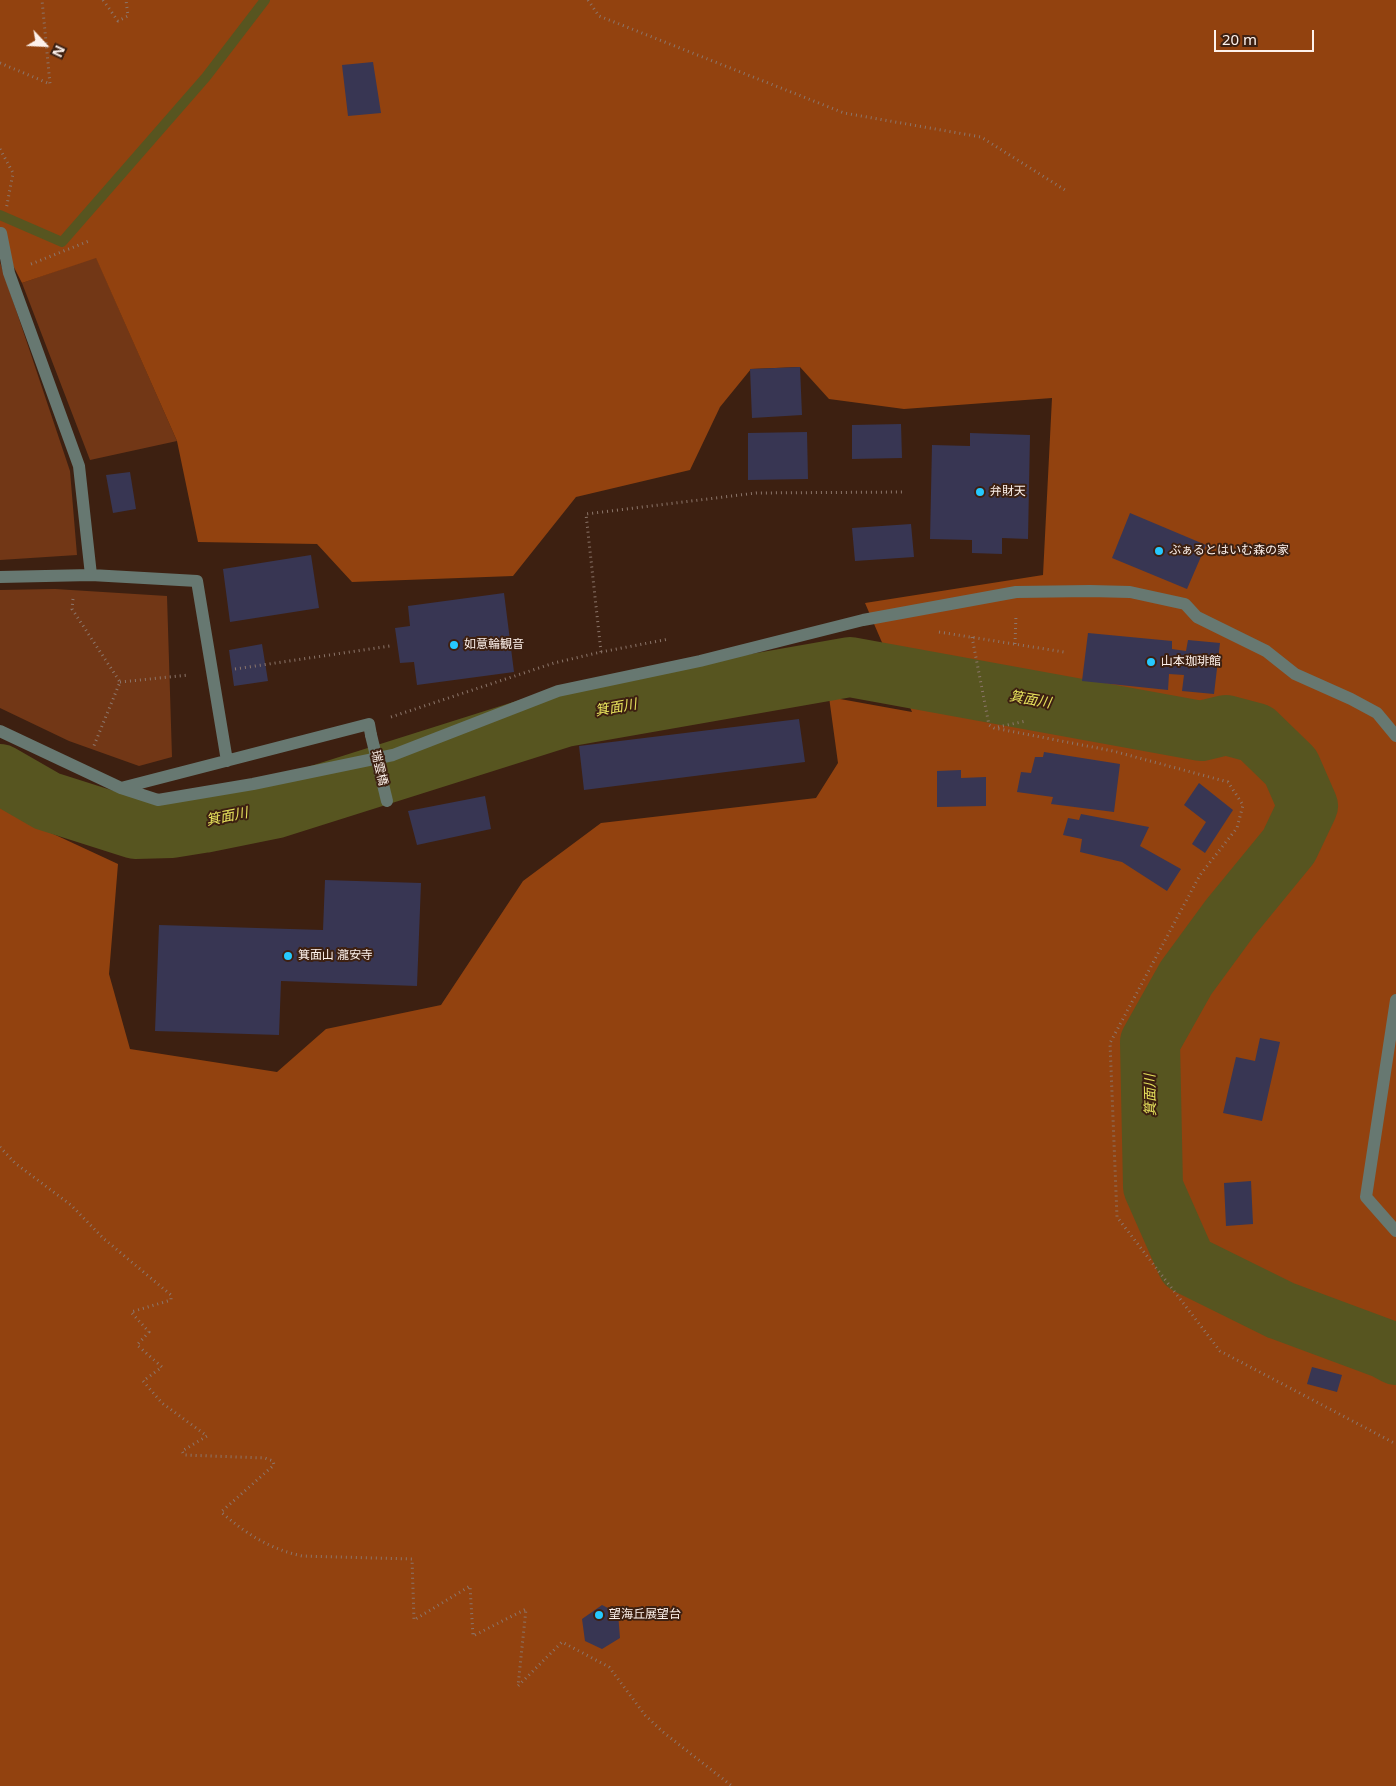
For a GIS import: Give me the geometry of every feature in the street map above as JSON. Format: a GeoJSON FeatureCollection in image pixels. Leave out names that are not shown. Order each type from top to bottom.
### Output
{"type":"FeatureCollection","features":[{"type":"Feature","properties":{"kind":"street"},"geometry":{"type":"LineString","coordinates":[[1,233],[9,273],[79,466],[92,575]]}},
{"type":"Feature","properties":{"kind":"street"},"geometry":{"type":"LineString","coordinates":[[0,577],[92,575],[197,582],[227,761]]}},
{"type":"Feature","properties":{"kind":"street"},"geometry":{"type":"LineString","coordinates":[[0,731],[121,788],[158,800],[252,784],[392,755],[558,691],[700,661],[863,620],[1016,592],[1130,592],[1185,604],[1197,617],[1266,651],[1295,674],[1351,698],[1377,713],[1396,736]]}},
{"type":"Feature","properties":{"kind":"street"},"geometry":{"type":"LineString","coordinates":[[121,788],[227,761],[370,730]]}},
{"type":"Feature","properties":{"kind":"street","name":"瑞雲橋"},"geometry":{"type":"LineString","coordinates":[[370,730],[387,801]]}},
{"type":"Feature","properties":{"kind":"street"},"geometry":{"type":"LineString","coordinates":[[1396,1000],[1366,1197],[1396,1231]]}},
{"type":"Feature","properties":{"kind":"path"},"geometry":{"type":"LineString","coordinates":[[0,62],[50,84],[42,0]]}},
{"type":"Feature","properties":{"kind":"path"},"geometry":{"type":"LineString","coordinates":[[103,0],[118,21],[128,16],[126,0]]}},
{"type":"Feature","properties":{"kind":"path"},"geometry":{"type":"LineString","coordinates":[[588,0],[599,16],[844,113],[981,137],[1065,190]]}},
{"type":"Feature","properties":{"kind":"path"},"geometry":{"type":"LineString","coordinates":[[0,150],[13,173],[6,208]]}},
{"type":"Feature","properties":{"kind":"path"},"geometry":{"type":"LineString","coordinates":[[9,273],[89,241]]}},
{"type":"Feature","properties":{"kind":"path"},"geometry":{"type":"LineString","coordinates":[[601,652],[586,514],[756,493],[905,492]]}},
{"type":"Feature","properties":{"kind":"path"},"geometry":{"type":"LineString","coordinates":[[72,609],[120,682]]}},
{"type":"Feature","properties":{"kind":"path"},"geometry":{"type":"LineString","coordinates":[[936,631],[1064,652]]}},
{"type":"Feature","properties":{"kind":"path"},"geometry":{"type":"LineString","coordinates":[[972,637],[989,725],[994,728],[1113,751],[1228,782],[1243,805],[1237,828],[1200,875],[1110,1043],[1117,1217],[1220,1351],[1396,1444]]}},
{"type":"Feature","properties":{"kind":"path"},"geometry":{"type":"LineString","coordinates":[[370,730],[554,663],[669,639]]}},
{"type":"Feature","properties":{"kind":"path"},"geometry":{"type":"LineString","coordinates":[[213,672],[390,646]]}},
{"type":"Feature","properties":{"kind":"path"},"geometry":{"type":"LineString","coordinates":[[120,682],[194,674]]}},
{"type":"Feature","properties":{"kind":"path"},"geometry":{"type":"LineString","coordinates":[[84,771],[120,682]]}},
{"type":"Feature","properties":{"kind":"path"},"geometry":{"type":"LineString","coordinates":[[994,728],[1026,721]]}},
{"type":"Feature","properties":{"kind":"path"},"geometry":{"type":"LineString","coordinates":[[0,1147],[15,1163],[71,1205],[103,1238],[171,1295],[171,1300],[131,1312],[149,1332],[137,1345],[162,1367],[143,1381],[162,1403],[207,1436],[182,1451],[184,1455],[265,1458],[273,1461],[274,1465],[222,1512],[234,1523],[263,1543],[287,1553],[302,1556],[412,1559],[414,1620],[470,1586],[473,1636],[526,1608],[518,1686],[562,1642],[609,1667],[645,1715],[663,1732],[732,1786]]}},
{"type":"Feature","properties":{"kind":"shaded area"},"geometry":{"type":"Polygon","coordinates":[[[0,0],[1396,0],[1396,1786],[0,1786],[0,806],[34,825],[118,864],[109,974],[130,1049],[277,1072],[326,1029],[441,1005],[523,881],[601,823],[816,798],[838,763],[829,697],[912,712],[865,603],[1043,575],[1052,398],[904,409],[829,399],[800,367],[751,369],[720,407],[690,470],[576,497],[513,576],[352,582],[317,544],[198,542],[177,441],[96,258],[22,283],[0,240],[0,0]]]}},
{"type":"Feature","properties":{"kind":"shaded area"},"geometry":{"type":"Polygon","coordinates":[[[96,257],[177,441],[90,460],[22,283],[96,257]]]}},
{"type":"Feature","properties":{"kind":"shaded area"},"geometry":{"type":"Polygon","coordinates":[[[0,262],[70,471],[77,555],[0,560],[0,262]]]}},
{"type":"Feature","properties":{"kind":"shaded area"},"geometry":{"type":"Polygon","coordinates":[[[55,589],[167,596],[172,757],[139,766],[69,741],[0,708],[0,590],[55,589]]]}},
{"type":"Feature","properties":{"kind":"building"},"geometry":{"type":"Polygon","coordinates":[[[373,62],[381,113],[348,116],[342,65],[373,62]]]}},
{"type":"Feature","properties":{"kind":"building"},"geometry":{"type":"Polygon","coordinates":[[[800,367],[802,415],[752,418],[750,369],[800,367]]]}},
{"type":"Feature","properties":{"kind":"building"},"geometry":{"type":"Polygon","coordinates":[[[901,424],[902,458],[852,459],[852,425],[901,424]]]}},
{"type":"Feature","properties":{"kind":"building"},"geometry":{"type":"Polygon","coordinates":[[[807,432],[808,479],[748,480],[748,433],[807,432]]]}},
{"type":"Feature","properties":{"kind":"building","name":"弁財天"},"geometry":{"type":"Polygon","coordinates":[[[970,433],[1030,435],[1028,539],[1002,538],[1002,554],[972,553],[972,540],[930,539],[932,445],[970,446],[970,433]]]}},
{"type":"Feature","properties":{"kind":"building"},"geometry":{"type":"Polygon","coordinates":[[[130,472],[136,509],[113,513],[106,475],[130,472]]]}},
{"type":"Feature","properties":{"kind":"building","name":"ぶぁるとはいむ森の家"},"geometry":{"type":"Polygon","coordinates":[[[1130,513],[1206,545],[1187,589],[1112,558],[1130,513]]]}},
{"type":"Feature","properties":{"kind":"building"},"geometry":{"type":"Polygon","coordinates":[[[911,524],[914,557],[855,561],[852,528],[911,524]]]}},
{"type":"Feature","properties":{"kind":"building"},"geometry":{"type":"Polygon","coordinates":[[[311,555],[319,608],[230,622],[223,569],[311,555]]]}},
{"type":"Feature","properties":{"kind":"building","name":"如意輪観音"},"geometry":{"type":"Polygon","coordinates":[[[504,593],[514,672],[417,685],[414,662],[400,663],[395,628],[410,626],[408,606],[504,593]]]}},
{"type":"Feature","properties":{"kind":"building","name":"山本珈琲館"},"geometry":{"type":"Polygon","coordinates":[[[1088,633],[1172,641],[1172,649],[1186,651],[1188,640],[1220,643],[1214,694],[1182,691],[1184,675],[1169,674],[1168,690],[1082,681],[1088,633]]]}},
{"type":"Feature","properties":{"kind":"building"},"geometry":{"type":"Polygon","coordinates":[[[262,644],[268,681],[234,686],[229,650],[262,644]]]}},
{"type":"Feature","properties":{"kind":"building"},"geometry":{"type":"Polygon","coordinates":[[[799,719],[805,762],[584,790],[579,746],[799,719]]]}},
{"type":"Feature","properties":{"kind":"building"},"geometry":{"type":"Polygon","coordinates":[[[1044,752],[1120,764],[1114,812],[1051,804],[1053,797],[1017,792],[1021,772],[1031,773],[1035,757],[1043,757],[1044,752]]]}},
{"type":"Feature","properties":{"kind":"building"},"geometry":{"type":"Polygon","coordinates":[[[961,770],[961,778],[986,777],[986,806],[937,807],[937,771],[961,770]]]}},
{"type":"Feature","properties":{"kind":"building"},"geometry":{"type":"Polygon","coordinates":[[[1199,783],[1233,810],[1205,853],[1192,844],[1206,822],[1184,805],[1199,783]]]}},
{"type":"Feature","properties":{"kind":"building"},"geometry":{"type":"Polygon","coordinates":[[[485,796],[491,829],[417,845],[408,811],[485,796]]]}},
{"type":"Feature","properties":{"kind":"building"},"geometry":{"type":"Polygon","coordinates":[[[1081,814],[1149,827],[1140,846],[1181,869],[1167,891],[1122,862],[1080,852],[1082,839],[1063,835],[1068,818],[1079,820],[1081,814]]]}},
{"type":"Feature","properties":{"kind":"building","name":"箕面山 瀧安寺"},"geometry":{"type":"Polygon","coordinates":[[[325,880],[421,883],[417,986],[281,981],[279,1035],[155,1031],[159,925],[323,930],[325,880]]]}},
{"type":"Feature","properties":{"kind":"building"},"geometry":{"type":"Polygon","coordinates":[[[1260,1038],[1280,1042],[1262,1121],[1223,1113],[1236,1057],[1255,1061],[1260,1038]]]}},
{"type":"Feature","properties":{"kind":"building"},"geometry":{"type":"Polygon","coordinates":[[[1251,1181],[1253,1224],[1226,1226],[1224,1183],[1251,1181]]]}},
{"type":"Feature","properties":{"kind":"building"},"geometry":{"type":"Polygon","coordinates":[[[1312,1367],[1342,1375],[1337,1392],[1307,1384],[1312,1367]]]}},
{"type":"Feature","properties":{"kind":"building"},"geometry":{"type":"Polygon","coordinates":[[[602,1605],[618,1613],[620,1638],[602,1649],[585,1641],[582,1619],[602,1605]]]}},
{"type":"Feature","properties":{"kind":"waterway"},"geometry":{"type":"LineString","coordinates":[[0,215],[62,242],[206,77],[265,0]]}},
{"type":"Feature","properties":{"kind":"waterway","name":"箕面川"},"geometry":{"type":"LineString","coordinates":[[0,774],[47,801],[135,829],[172,828],[277,808],[565,717],[850,667],[1201,731],[1226,725],[1256,733],[1291,767],[1308,806],[1289,846],[1230,918],[1186,978],[1150,1042],[1153,1187],[1187,1264],[1280,1310],[1385,1349],[1396,1355]]}},
{"type":"Feature","properties":{"kind":"place","name":"弁財天"},"geometry":{"type":"Point","coordinates":[980,492]}},
{"type":"Feature","properties":{"kind":"place","name":"ぶぁるとはいむ森の家"},"geometry":{"type":"Point","coordinates":[1159,551]}},
{"type":"Feature","properties":{"kind":"place","name":"如意輪観音"},"geometry":{"type":"Point","coordinates":[454,645]}},
{"type":"Feature","properties":{"kind":"place","name":"山本珈琲館"},"geometry":{"type":"Point","coordinates":[1151,662]}},
{"type":"Feature","properties":{"kind":"place","name":"箕面山 瀧安寺"},"geometry":{"type":"Point","coordinates":[288,956]}},
{"type":"Feature","properties":{"kind":"place","name":"望海丘展望台"},"geometry":{"type":"Point","coordinates":[599,1615]}}]}
